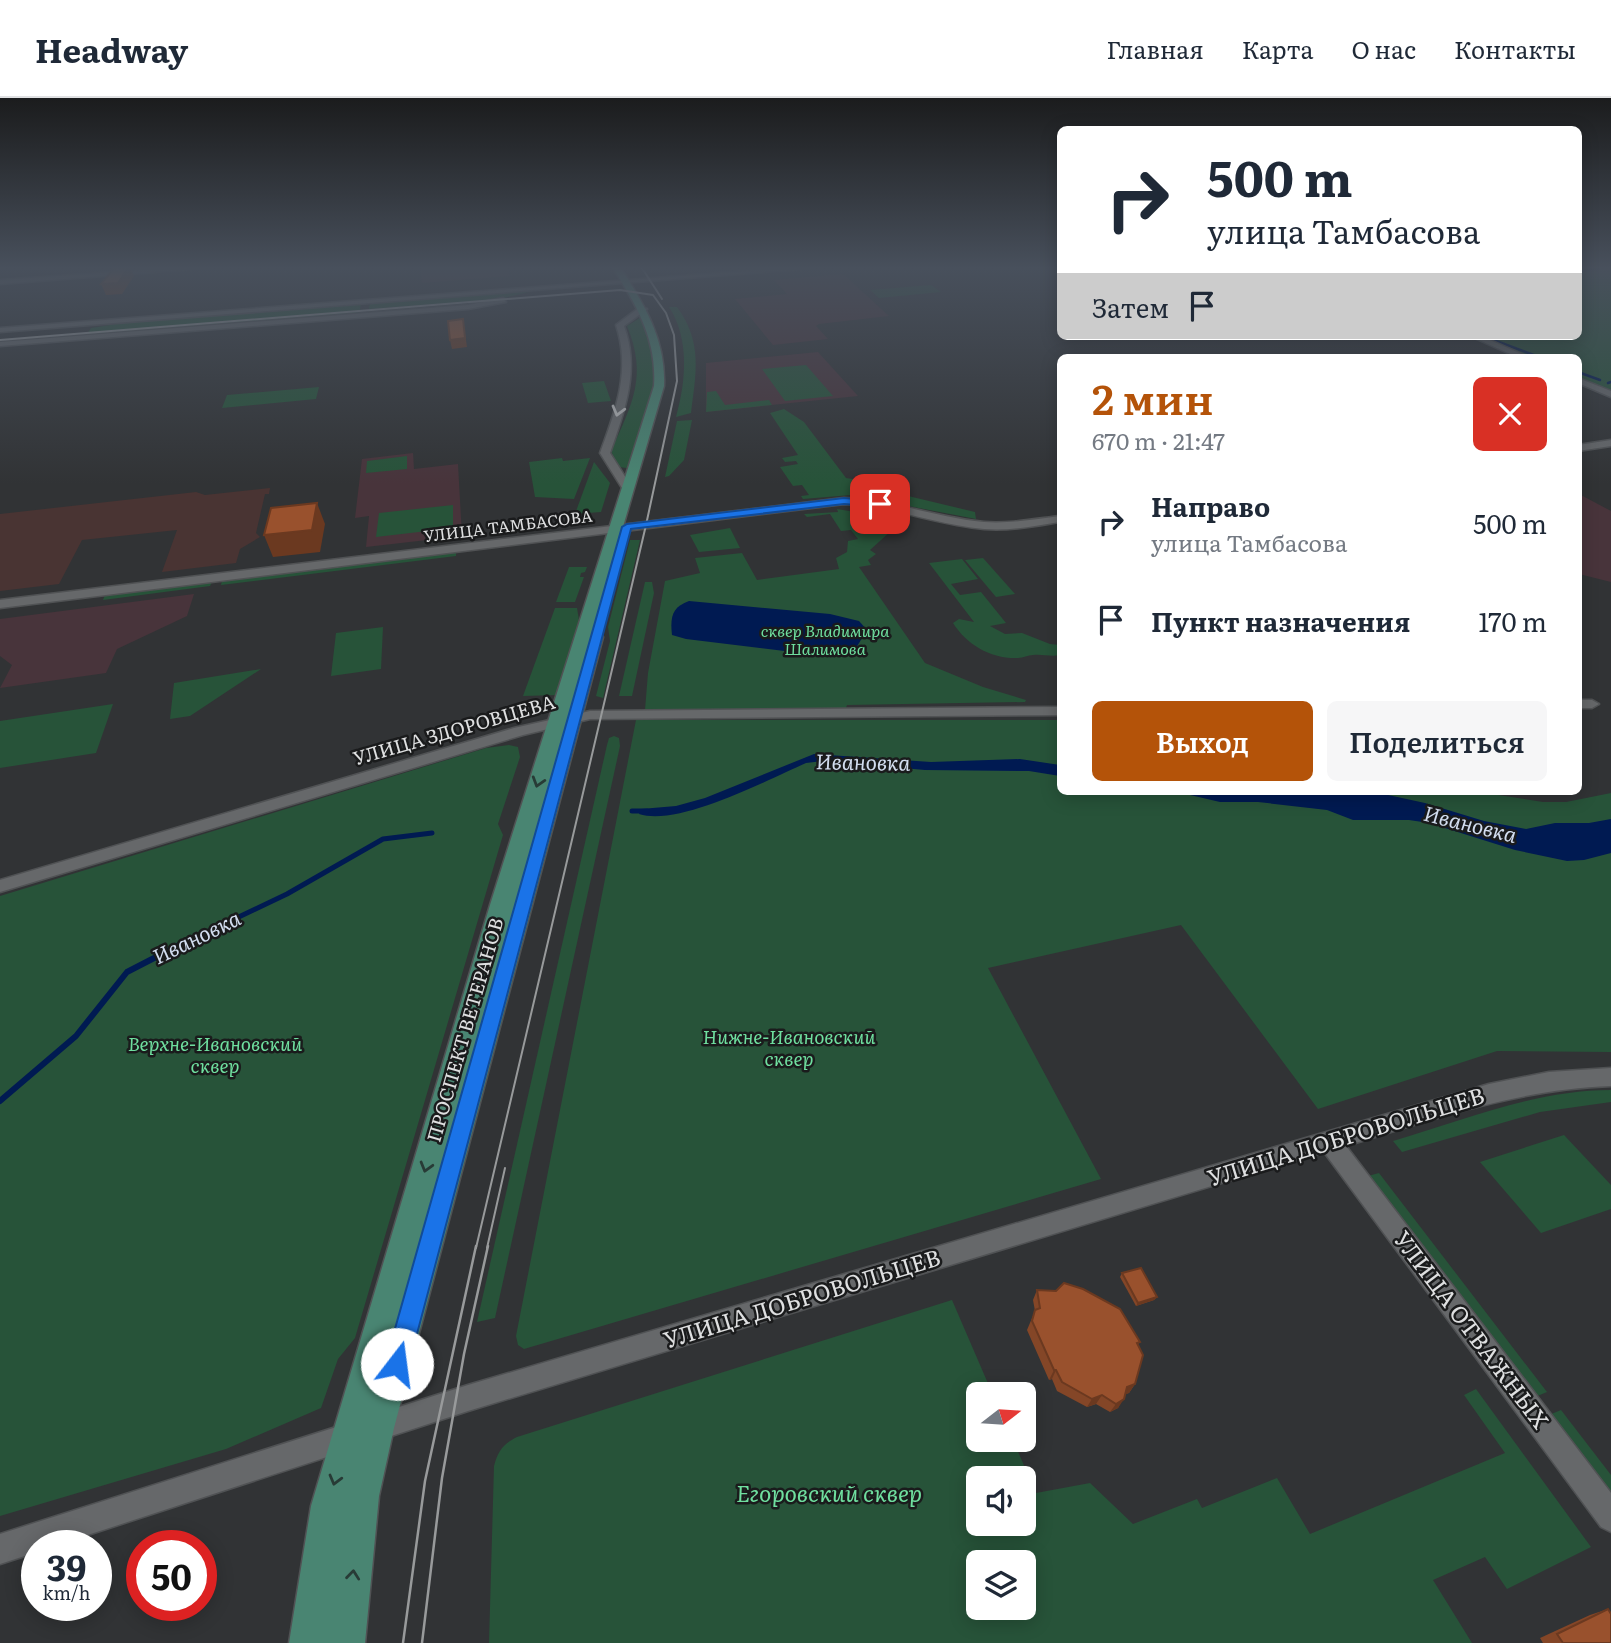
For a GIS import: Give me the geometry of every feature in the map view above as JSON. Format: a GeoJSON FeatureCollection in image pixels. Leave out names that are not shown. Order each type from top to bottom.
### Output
{"type":"FeatureCollection","features":[{"type":"Feature","properties":{"kind":"main road","name":"ПРОСПЕКТ ВЕТЕРАНОВ"},"geometry":{"type":"LineString","coordinates":[[620,528],[626,486],[660,378],[656,340]]}},
{"type":"Feature","properties":{"kind":"main road","name":"ПРОСПЕКТ ВЕТЕРАНОВ"},"geometry":{"type":"LineString","coordinates":[[308,1643],[328,1506],[362,1433],[620,528],[668,386],[669,371],[664,340]]}},
{"type":"Feature","properties":{"kind":"main road","name":"ПРОСПЕКТ ВЕТЕРАНОВ"},"geometry":{"type":"LineString","coordinates":[[346,1643],[362,1496],[362,1433]]}},
{"type":"Feature","properties":{"kind":"street"},"geometry":{"type":"LineString","coordinates":[[0,344],[59,340]]}},
{"type":"Feature","properties":{"kind":"street"},"geometry":{"type":"LineString","coordinates":[[626,340],[630,369],[605,453],[626,486]]}},
{"type":"Feature","properties":{"kind":"street"},"geometry":{"type":"LineString","coordinates":[[1484,340],[1517,354]]}},
{"type":"Feature","properties":{"kind":"street"},"geometry":{"type":"LineString","coordinates":[[1582,382],[1611,394]]}},
{"type":"Feature","properties":{"kind":"street"},"geometry":{"type":"LineString","coordinates":[[1582,447],[1611,443]]}},
{"type":"Feature","properties":{"kind":"street","name":"УЛИЦА ТАМБАСОВА"},"geometry":{"type":"LineString","coordinates":[[0,604],[855,501],[976,525],[1014,525],[1057,519]]}},
{"type":"Feature","properties":{"kind":"street","name":"УЛИЦА ЗДОРОВЦЕВА"},"geometry":{"type":"LineString","coordinates":[[0,886],[506,734],[565,720],[600,715],[1057,711]]}},
{"type":"Feature","properties":{"kind":"street","name":"УЛИЦА ДОБРОВОЛЬЦЕВ"},"geometry":{"type":"LineString","coordinates":[[0,1549],[468,1398],[1530,1083],[1570,1077],[1611,1077]]}},
{"type":"Feature","properties":{"kind":"street","name":"УЛИЦА ОТВАЖНЫХ"},"geometry":{"type":"LineString","coordinates":[[1330,1142],[1611,1517]]}},
{"type":"Feature","properties":{"kind":"shaded area"},"geometry":{"type":"Polygon","coordinates":[[[769,340],[818,340],[773,345],[769,340]]]}},
{"type":"Feature","properties":{"kind":"shaded area"},"geometry":{"type":"Polygon","coordinates":[[[818,352],[858,396],[706,412],[706,363],[818,352]]]}},
{"type":"Feature","properties":{"kind":"shaded area"},"geometry":{"type":"Polygon","coordinates":[[[413,453],[414,469],[458,464],[462,536],[366,547],[369,516],[355,518],[362,459],[413,453]]]}},
{"type":"Feature","properties":{"kind":"shaded area"},"geometry":{"type":"Polygon","coordinates":[[[270,488],[269,494],[265,494],[256,533],[260,537],[240,549],[236,563],[162,572],[177,530],[82,540],[59,584],[0,591],[0,514],[196,492],[205,495],[270,488]]]}},
{"type":"Feature","properties":{"kind":"shaded area"},"geometry":{"type":"Polygon","coordinates":[[[1582,496],[1611,511],[1611,582],[1582,575],[1582,496]]]}},
{"type":"Feature","properties":{"kind":"shaded area"},"geometry":{"type":"Polygon","coordinates":[[[194,594],[187,616],[117,649],[106,673],[0,688],[12,665],[0,656],[0,619],[194,594]]]}},
{"type":"Feature","properties":{"kind":"green space"},"geometry":{"type":"Polygon","coordinates":[[[632,340],[650,340],[654,352],[655,383],[627,468],[618,467],[611,451],[635,390],[637,376],[632,340]]]}},
{"type":"Feature","properties":{"kind":"green space"},"geometry":{"type":"Polygon","coordinates":[[[682,340],[693,340],[696,358],[695,385],[691,413],[676,417],[684,375],[682,340]]]}},
{"type":"Feature","properties":{"kind":"green space"},"geometry":{"type":"Polygon","coordinates":[[[1490,340],[1611,340],[1611,391],[1582,378],[1582,354],[1523,354],[1490,340]]]}},
{"type":"Feature","properties":{"kind":"green space"},"geometry":{"type":"Polygon","coordinates":[[[806,365],[833,396],[785,401],[762,369],[806,365]]]}},
{"type":"Feature","properties":{"kind":"green space"},"geometry":{"type":"Polygon","coordinates":[[[604,381],[611,401],[588,403],[582,383],[604,381]]]}},
{"type":"Feature","properties":{"kind":"green space"},"geometry":{"type":"Polygon","coordinates":[[[319,387],[316,399],[222,408],[227,395],[319,387]]]}},
{"type":"Feature","properties":{"kind":"green space"},"geometry":{"type":"Polygon","coordinates":[[[716,391],[725,405],[769,400],[772,405],[706,412],[707,392],[716,391]]]}},
{"type":"Feature","properties":{"kind":"green space"},"geometry":{"type":"Polygon","coordinates":[[[784,409],[804,422],[846,478],[859,480],[858,484],[975,512],[976,519],[851,495],[803,499],[801,496],[809,495],[802,485],[793,486],[780,467],[798,464],[796,461],[785,462],[782,458],[798,455],[770,413],[784,409]]]}},
{"type":"Feature","properties":{"kind":"green space"},"geometry":{"type":"Polygon","coordinates":[[[692,420],[684,460],[665,477],[677,421],[692,420]]]}},
{"type":"Feature","properties":{"kind":"green space"},"geometry":{"type":"Polygon","coordinates":[[[407,456],[407,469],[366,473],[367,461],[407,456]]]}},
{"type":"Feature","properties":{"kind":"green space"},"geometry":{"type":"Polygon","coordinates":[[[562,458],[563,461],[590,458],[574,499],[535,497],[529,462],[562,458]]]}},
{"type":"Feature","properties":{"kind":"green space"},"geometry":{"type":"Polygon","coordinates":[[[594,462],[610,483],[601,512],[575,514],[594,462]]]}},
{"type":"Feature","properties":{"kind":"green space"},"geometry":{"type":"Polygon","coordinates":[[[453,505],[453,528],[376,537],[379,513],[453,505]]]}},
{"type":"Feature","properties":{"kind":"green space","name":"сквер Владимира Шалимова"},"geometry":{"type":"Polygon","coordinates":[[[837,509],[909,521],[902,521],[870,550],[876,554],[868,560],[871,565],[859,567],[925,663],[983,687],[1026,700],[1025,702],[847,705],[846,708],[645,710],[648,673],[665,581],[700,573],[695,558],[742,553],[757,580],[839,569],[836,558],[847,552],[848,541],[858,539],[851,530],[841,531],[830,514],[807,517],[804,514],[838,512],[837,509]]]}},
{"type":"Feature","properties":{"kind":"green space"},"geometry":{"type":"Polygon","coordinates":[[[730,528],[740,548],[699,552],[690,535],[730,528]]]}},
{"type":"Feature","properties":{"kind":"green space"},"geometry":{"type":"Polygon","coordinates":[[[630,540],[640,540],[603,698],[596,696],[610,641],[608,627],[630,540]]]}},
{"type":"Feature","properties":{"kind":"green space"},"geometry":{"type":"Polygon","coordinates":[[[456,552],[456,556],[221,585],[222,581],[456,552]]]}},
{"type":"Feature","properties":{"kind":"green space"},"geometry":{"type":"Polygon","coordinates":[[[983,558],[1015,594],[996,597],[965,560],[983,558]]]}},
{"type":"Feature","properties":{"kind":"green space"},"geometry":{"type":"Polygon","coordinates":[[[962,559],[978,579],[951,584],[960,595],[981,592],[1006,623],[990,626],[1005,634],[1022,633],[1057,645],[1057,655],[1008,658],[989,653],[973,644],[953,623],[959,619],[974,622],[929,563],[962,559]]]}},
{"type":"Feature","properties":{"kind":"green space"},"geometry":{"type":"Polygon","coordinates":[[[569,567],[587,567],[585,572],[581,573],[580,577],[584,577],[575,602],[556,602],[569,567]]]}},
{"type":"Feature","properties":{"kind":"green space"},"geometry":{"type":"Polygon","coordinates":[[[212,582],[210,586],[103,600],[105,595],[212,582]]]}},
{"type":"Feature","properties":{"kind":"green space"},"geometry":{"type":"Polygon","coordinates":[[[645,582],[652,582],[654,593],[632,696],[619,696],[645,582]]]}},
{"type":"Feature","properties":{"kind":"green space"},"geometry":{"type":"Polygon","coordinates":[[[555,608],[577,608],[580,626],[559,695],[523,696],[555,608]]]}},
{"type":"Feature","properties":{"kind":"green space"},"geometry":{"type":"Polygon","coordinates":[[[383,627],[381,669],[331,676],[336,633],[383,627]]]}},
{"type":"Feature","properties":{"kind":"green space"},"geometry":{"type":"Polygon","coordinates":[[[261,669],[190,716],[170,719],[174,683],[261,669]]]}},
{"type":"Feature","properties":{"kind":"green space"},"geometry":{"type":"Polygon","coordinates":[[[113,704],[96,753],[0,768],[0,721],[113,704]]]}},
{"type":"Feature","properties":{"kind":"green space","name":"Нижне-Ивановский сквер"},"geometry":{"type":"Polygon","coordinates":[[[636,720],[1057,720],[1057,795],[1498,795],[1543,802],[1566,802],[1611,793],[1611,1052],[1497,1051],[1318,1109],[1181,925],[988,968],[1101,1179],[524,1349],[518,1345],[516,1336],[636,720]]]}},
{"type":"Feature","properties":{"kind":"green space"},"geometry":{"type":"Polygon","coordinates":[[[609,738],[619,738],[620,746],[495,1318],[477,1322],[607,745],[609,738]]]}},
{"type":"Feature","properties":{"kind":"green space","name":"Верхне-Ивановский сквер"},"geometry":{"type":"Polygon","coordinates":[[[509,745],[518,747],[520,757],[498,824],[503,835],[355,1338],[338,1359],[321,1408],[226,1449],[0,1516],[0,896],[486,748],[509,745]]]}},
{"type":"Feature","properties":{"kind":"green space"},"geometry":{"type":"Polygon","coordinates":[[[1611,1090],[1611,1102],[1540,1112],[1402,1152],[1393,1141],[1528,1101],[1583,1091],[1611,1090]]]}},
{"type":"Feature","properties":{"kind":"green space"},"geometry":{"type":"Polygon","coordinates":[[[1564,1135],[1611,1185],[1611,1209],[1541,1233],[1480,1162],[1564,1135]]]}},
{"type":"Feature","properties":{"kind":"green space"},"geometry":{"type":"Polygon","coordinates":[[[1379,1173],[1547,1392],[1535,1397],[1368,1176],[1379,1173]]]}},
{"type":"Feature","properties":{"kind":"green space","name":"Егоровский сквер"},"geometry":{"type":"Polygon","coordinates":[[[952,1300],[987,1382],[966,1382],[966,1452],[1018,1452],[1024,1466],[966,1466],[966,1536],[1036,1536],[1036,1493],[1090,1483],[1133,1524],[1197,1499],[1202,1508],[1277,1478],[1310,1534],[1505,1453],[1464,1395],[1476,1389],[1591,1547],[1507,1589],[1485,1557],[1433,1580],[1472,1643],[489,1643],[494,1466],[497,1456],[508,1442],[952,1300]]]}},
{"type":"Feature","properties":{"kind":"green space"},"geometry":{"type":"Polygon","coordinates":[[[1561,1410],[1611,1475],[1611,1496],[1549,1415],[1561,1410]]]}},
{"type":"Feature","properties":{"kind":"water"},"geometry":{"type":"Polygon","coordinates":[[[689,601],[830,614],[859,621],[867,630],[856,648],[834,657],[672,635],[673,614],[679,606],[689,601]]]}},
{"type":"Feature","properties":{"kind":"water","name":"Ивановка"},"geometry":{"type":"Polygon","coordinates":[[[814,754],[931,762],[1020,759],[1057,765],[1057,776],[1029,771],[925,770],[823,761],[806,763],[699,808],[656,816],[639,814],[641,809],[676,806],[705,798],[814,754]]]}},
{"type":"Feature","properties":{"kind":"water","name":"Ивановка"},"geometry":{"type":"Polygon","coordinates":[[[1190,795],[1388,795],[1484,821],[1526,829],[1555,823],[1589,823],[1611,819],[1611,853],[1567,861],[1515,850],[1429,823],[1409,820],[1353,820],[1327,810],[1258,802],[1220,802],[1190,795]]]}},
{"type":"Feature","properties":{"kind":"building"},"geometry":{"type":"Polygon","coordinates":[[[317,503],[312,530],[264,535],[271,508],[317,503]]]}},
{"type":"Feature","properties":{"kind":"building"},"geometry":{"type":"Polygon","coordinates":[[[1141,1268],[1157,1297],[1138,1303],[1122,1273],[1141,1268]]]}},
{"type":"Feature","properties":{"kind":"building"},"geometry":{"type":"Polygon","coordinates":[[[1064,1283],[1083,1289],[1120,1309],[1140,1342],[1137,1343],[1143,1355],[1135,1384],[1127,1387],[1124,1399],[1116,1404],[1102,1395],[1092,1399],[1062,1382],[1032,1321],[1035,1310],[1040,1308],[1037,1290],[1056,1291],[1064,1283]]]}},
{"type":"Feature","properties":{"kind":"building"},"geometry":{"type":"Polygon","coordinates":[[[1608,1609],[1611,1614],[1611,1643],[1563,1643],[1557,1634],[1608,1609]]]}},
{"type":"Feature","properties":{"kind":"waterway"},"geometry":{"type":"LineString","coordinates":[[1494,340],[1531,354]]}},
{"type":"Feature","properties":{"kind":"waterway"},"geometry":{"type":"LineString","coordinates":[[1582,373],[1600,380]]}},
{"type":"Feature","properties":{"kind":"waterway","name":"Ивановка"},"geometry":{"type":"LineString","coordinates":[[632,811],[647,811]]}},
{"type":"Feature","properties":{"kind":"waterway","name":"Ивановка"},"geometry":{"type":"LineString","coordinates":[[186,942],[287,894],[383,839],[432,833]]}},
{"type":"Feature","properties":{"kind":"waterway","name":"Ивановка"},"geometry":{"type":"LineString","coordinates":[[0,1101],[76,1036],[127,972],[189,940]]}},
{"type":"Feature","properties":{"kind":"tram line"},"geometry":{"type":"LineString","coordinates":[[476,1248],[646,525],[677,381],[674,340]]}},
{"type":"Feature","properties":{"kind":"tram line"},"geometry":{"type":"LineString","coordinates":[[487,1248],[505,1168]]}},
{"type":"Feature","properties":{"kind":"tram line"},"geometry":{"type":"LineString","coordinates":[[403,1643],[425,1481],[476,1246]]}},
{"type":"Feature","properties":{"kind":"tram line"},"geometry":{"type":"LineString","coordinates":[[422,1643],[442,1478],[464,1354],[488,1246]]}},
{"type":"Feature","properties":{"kind":"route"},"geometry":{"type":"LineString","coordinates":[[397,1364],[600,617],[627,527],[844,501],[880,504]]}}]}
